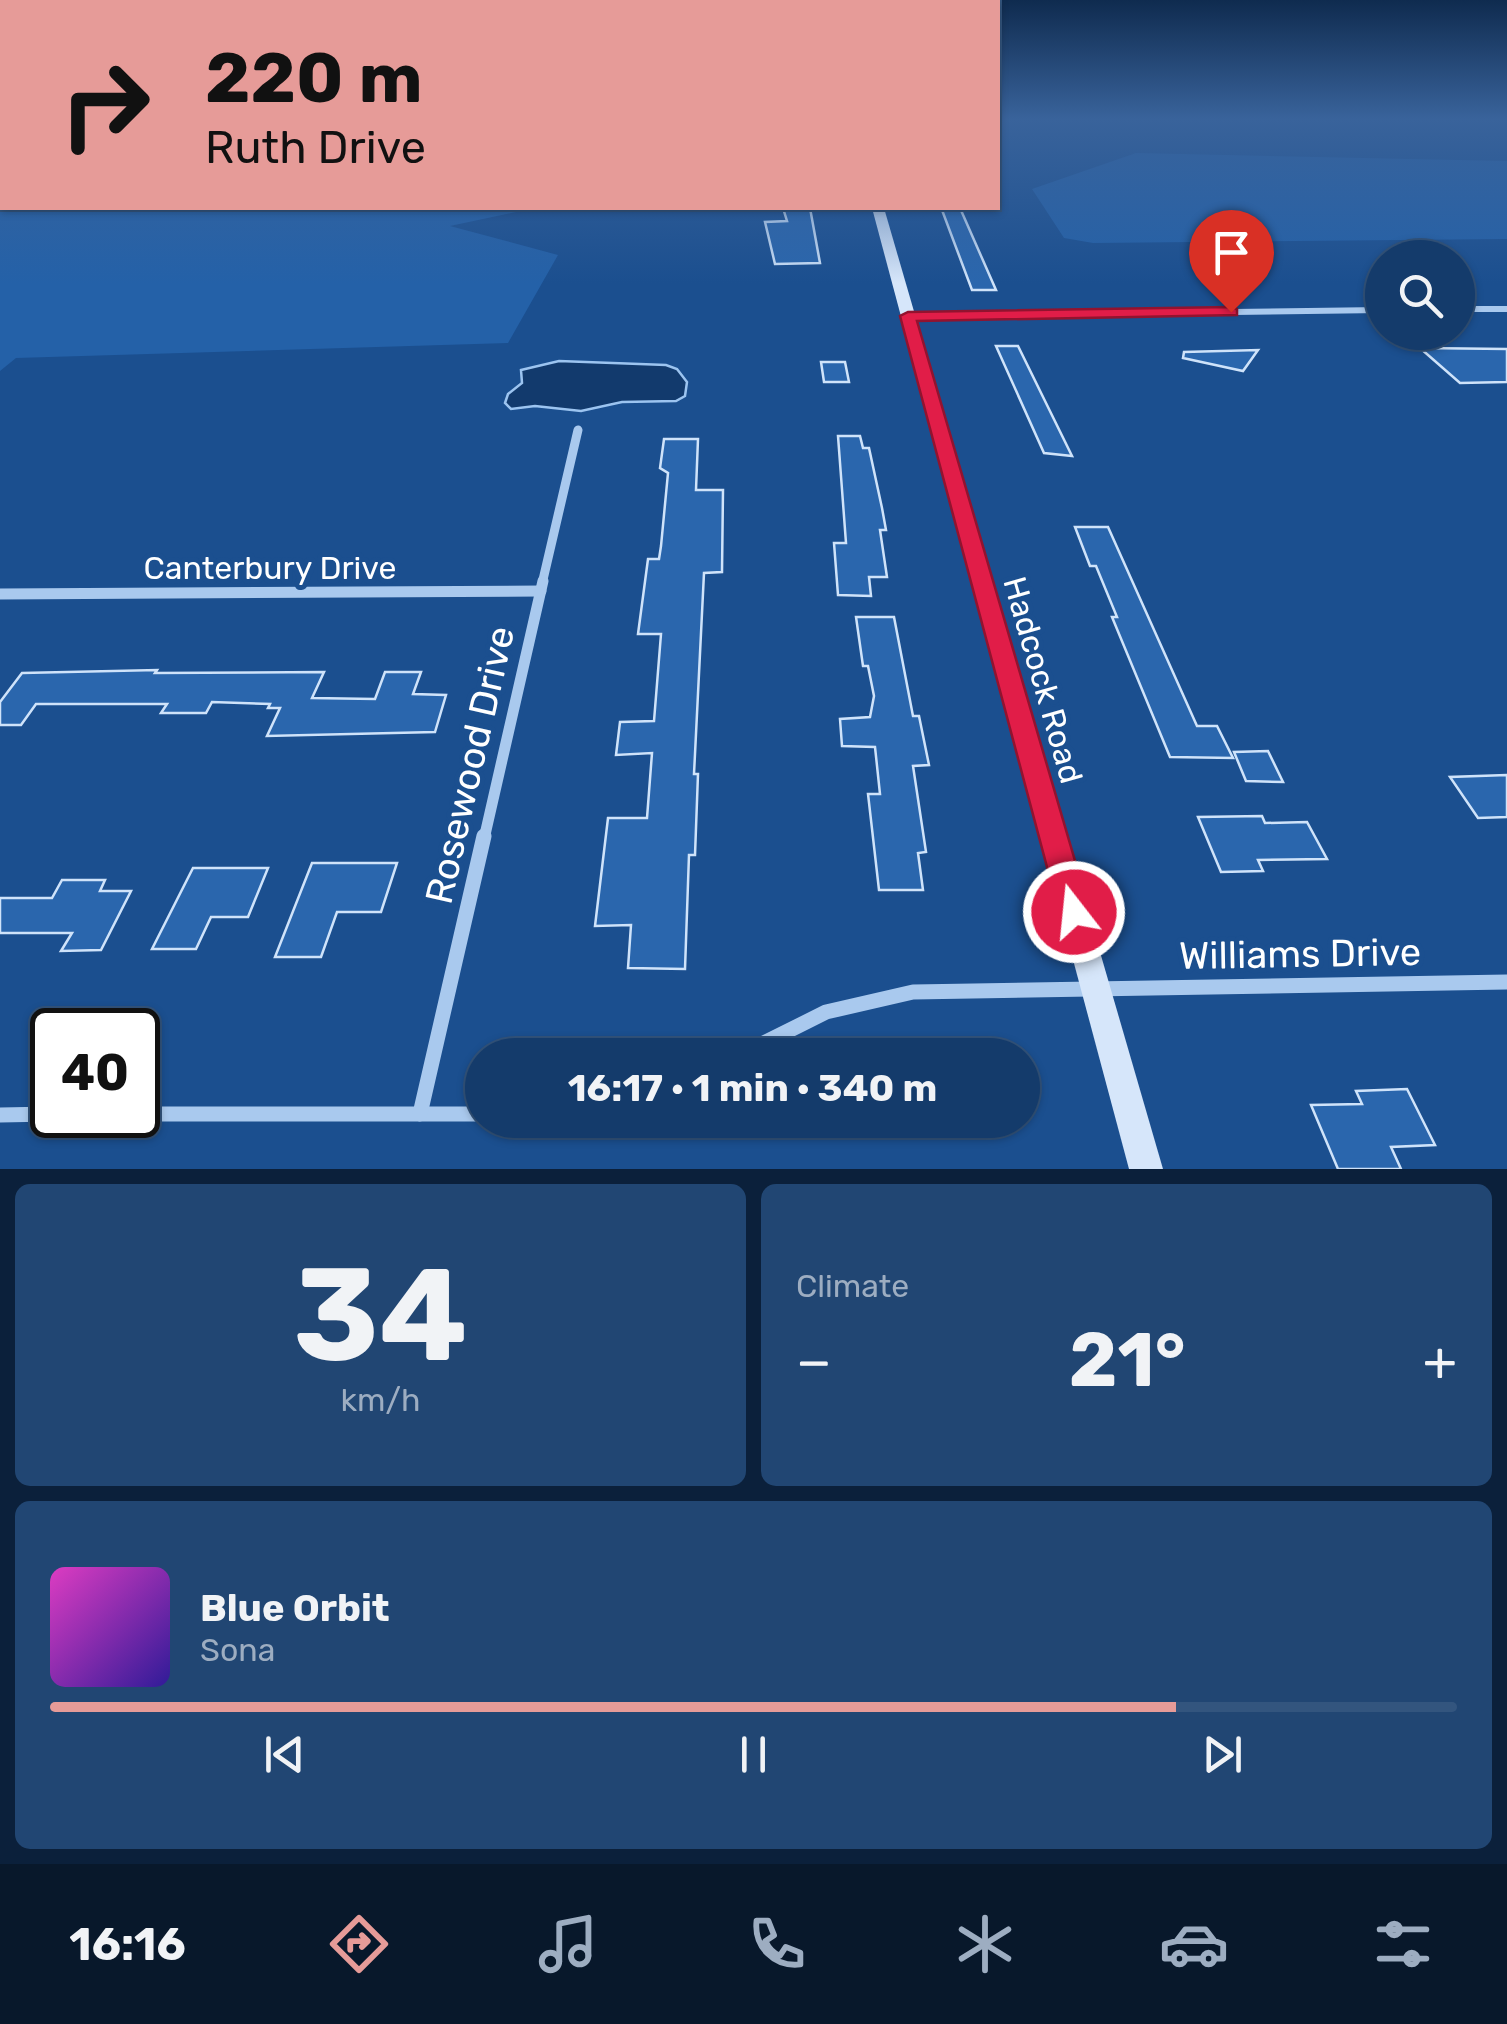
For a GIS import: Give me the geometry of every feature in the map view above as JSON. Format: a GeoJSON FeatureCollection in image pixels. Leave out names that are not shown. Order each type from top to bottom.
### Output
{"type":"FeatureCollection","features":[{"type":"Feature","properties":{"kind":"street","name":"Hadcock Road"},"geometry":{"type":"LineString","coordinates":[[879,210],[1146,1169]]}},
{"type":"Feature","properties":{"kind":"street"},"geometry":{"type":"LineString","coordinates":[[1475,309],[1507,309]]}},
{"type":"Feature","properties":{"kind":"street"},"geometry":{"type":"LineString","coordinates":[[908,316],[1365,310]]}},
{"type":"Feature","properties":{"kind":"street","name":"Rosewood Drive"},"geometry":{"type":"LineString","coordinates":[[420,1114],[578,430]]}},
{"type":"Feature","properties":{"kind":"street","name":"Canterbury Drive"},"geometry":{"type":"LineString","coordinates":[[0,594],[541,591]]}},
{"type":"Feature","properties":{"kind":"street","name":"Williams Drive"},"geometry":{"type":"LineString","coordinates":[[774,1038],[826,1012],[892,994],[1507,982]]}},
{"type":"Feature","properties":{"kind":"street"},"geometry":{"type":"LineString","coordinates":[[0,1114],[30,1114]]}},
{"type":"Feature","properties":{"kind":"street"},"geometry":{"type":"LineString","coordinates":[[160,1114],[465,1114]]}},
{"type":"Feature","properties":{"kind":"shaded area"},"geometry":{"type":"Polygon","coordinates":[[[1077,174],[1507,174],[1507,239],[1093,243],[1064,238],[1032,189],[1077,174]]]}},
{"type":"Feature","properties":{"kind":"shaded area"},"geometry":{"type":"Polygon","coordinates":[[[0,210],[526,210],[450,226],[558,255],[508,343],[16,358],[0,371],[0,210]]]}},
{"type":"Feature","properties":{"kind":"shaded area"},"geometry":{"type":"Polygon","coordinates":[[[559,361],[666,365],[677,369],[687,382],[685,396],[676,401],[622,402],[581,411],[535,406],[511,409],[505,403],[508,394],[522,383],[521,370],[559,361]]]}},
{"type":"Feature","properties":{"kind":"building"},"geometry":{"type":"Polygon","coordinates":[[[784,210],[810,210],[820,263],[775,264],[765,222],[787,221],[784,210]]]}},
{"type":"Feature","properties":{"kind":"building"},"geometry":{"type":"Polygon","coordinates":[[[942,210],[961,210],[996,290],[972,290],[942,210]]]}},
{"type":"Feature","properties":{"kind":"building"},"geometry":{"type":"Polygon","coordinates":[[[996,346],[1018,346],[1072,456],[1044,453],[996,346]]]}},
{"type":"Feature","properties":{"kind":"building"},"geometry":{"type":"Polygon","coordinates":[[[1507,349],[1507,382],[1460,383],[1422,350],[1507,349]]]}},
{"type":"Feature","properties":{"kind":"building"},"geometry":{"type":"Polygon","coordinates":[[[1258,350],[1243,371],[1183,358],[1184,352],[1258,350]]]}},
{"type":"Feature","properties":{"kind":"building"},"geometry":{"type":"Polygon","coordinates":[[[821,362],[845,362],[849,382],[824,382],[821,362]]]}},
{"type":"Feature","properties":{"kind":"building"},"geometry":{"type":"Polygon","coordinates":[[[838,436],[860,436],[863,448],[869,448],[882,508],[886,530],[880,530],[887,577],[869,577],[871,596],[838,595],[834,543],[846,543],[838,436]]]}},
{"type":"Feature","properties":{"kind":"building"},"geometry":{"type":"Polygon","coordinates":[[[664,439],[698,439],[696,490],[723,490],[722,572],[704,573],[694,774],[698,774],[695,855],[689,855],[685,969],[628,968],[631,925],[595,926],[608,818],[647,818],[652,753],[616,755],[620,722],[654,721],[661,634],[638,634],[648,559],[659,559],[661,546],[668,473],[660,468],[664,439]]]}},
{"type":"Feature","properties":{"kind":"building"},"geometry":{"type":"Polygon","coordinates":[[[1075,527],[1108,527],[1197,726],[1217,726],[1233,758],[1170,757],[1112,617],[1117,617],[1096,566],[1090,566],[1075,527]]]}},
{"type":"Feature","properties":{"kind":"building"},"geometry":{"type":"Polygon","coordinates":[[[856,617],[894,617],[913,716],[919,716],[929,765],[913,766],[926,852],[918,853],[923,890],[879,890],[868,794],[880,794],[875,747],[842,746],[840,719],[870,717],[874,696],[868,666],[863,666],[856,617]]]}},
{"type":"Feature","properties":{"kind":"building"},"geometry":{"type":"Polygon","coordinates":[[[157,670],[155,673],[324,672],[312,698],[375,699],[385,672],[421,672],[413,694],[446,695],[435,732],[267,736],[280,708],[268,708],[270,704],[212,702],[206,713],[161,713],[167,704],[36,704],[21,725],[0,725],[0,702],[22,673],[157,670]]]}},
{"type":"Feature","properties":{"kind":"building"},"geometry":{"type":"Polygon","coordinates":[[[1268,751],[1283,782],[1246,781],[1234,752],[1268,751]]]}},
{"type":"Feature","properties":{"kind":"building"},"geometry":{"type":"Polygon","coordinates":[[[1507,775],[1507,817],[1478,818],[1450,777],[1507,775]]]}},
{"type":"Feature","properties":{"kind":"building"},"geometry":{"type":"Polygon","coordinates":[[[1262,816],[1265,823],[1307,822],[1327,859],[1258,860],[1263,871],[1221,872],[1198,817],[1262,816]]]}},
{"type":"Feature","properties":{"kind":"building"},"geometry":{"type":"Polygon","coordinates":[[[312,863],[397,863],[381,912],[337,912],[321,957],[275,957],[312,863]]]}},
{"type":"Feature","properties":{"kind":"building"},"geometry":{"type":"Polygon","coordinates":[[[193,868],[268,868],[248,917],[211,917],[196,949],[152,949],[193,868]]]}},
{"type":"Feature","properties":{"kind":"building"},"geometry":{"type":"Polygon","coordinates":[[[62,880],[105,880],[100,891],[131,891],[101,950],[61,951],[72,933],[0,933],[0,898],[52,898],[62,880]]]}},
{"type":"Feature","properties":{"kind":"building"},"geometry":{"type":"Polygon","coordinates":[[[1407,1089],[1435,1145],[1391,1147],[1401,1169],[1338,1169],[1311,1105],[1362,1104],[1356,1091],[1407,1089]]]}},
{"type":"Feature","properties":{"kind":"route"},"geometry":{"type":"LineString","coordinates":[[1074,912],[908,316],[1231,312]]}}]}
